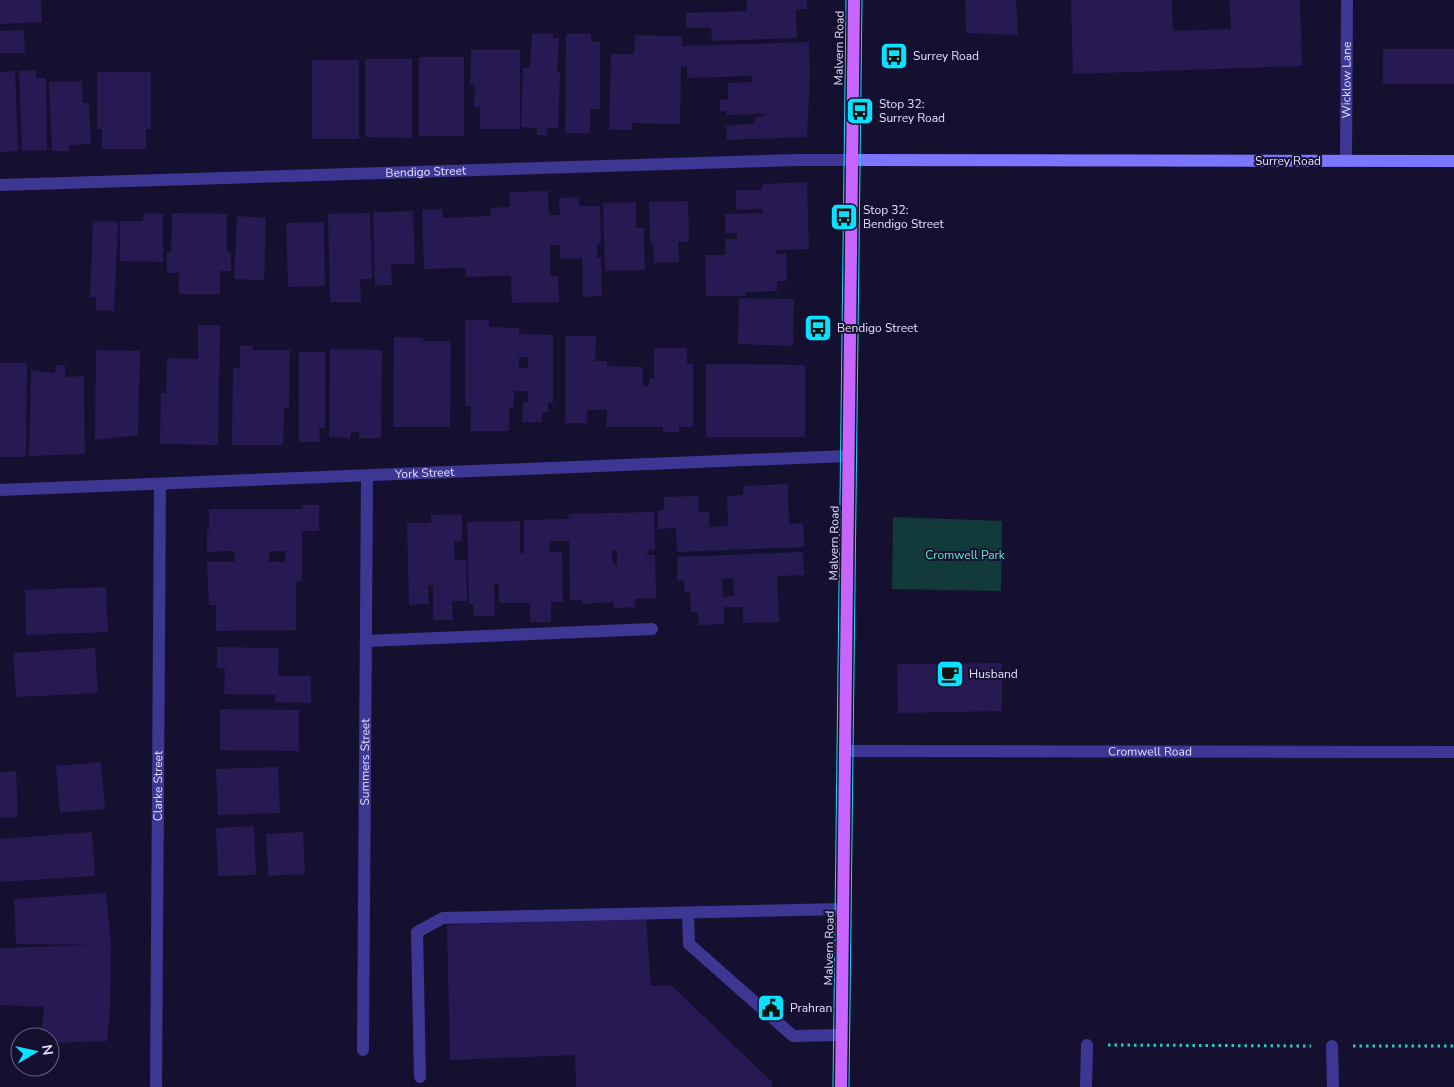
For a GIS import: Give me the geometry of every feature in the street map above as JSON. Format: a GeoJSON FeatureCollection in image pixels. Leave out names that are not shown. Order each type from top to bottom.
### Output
{"type":"FeatureCollection","features":[{"type":"Feature","properties":{"kind":"main road","name":"Malvern Road"},"geometry":{"type":"LineString","coordinates":[[841,1087],[854,0]]}},
{"type":"Feature","properties":{"kind":"street","name":"Wicklow Lane"},"geometry":{"type":"LineString","coordinates":[[1346,161],[1347,0]]}},
{"type":"Feature","properties":{"kind":"street","name":"Bendigo Street"},"geometry":{"type":"LineString","coordinates":[[0,185],[787,160],[852,160]]}},
{"type":"Feature","properties":{"kind":"street","name":"Surrey Road"},"geometry":{"type":"LineString","coordinates":[[852,160],[1454,161]]}},
{"type":"Feature","properties":{"kind":"street","name":"York Street"},"geometry":{"type":"LineString","coordinates":[[0,490],[848,456]]}},
{"type":"Feature","properties":{"kind":"street","name":"Summers Street"},"geometry":{"type":"LineString","coordinates":[[363,1050],[367,476]]}},
{"type":"Feature","properties":{"kind":"street","name":"Clarke Street"},"geometry":{"type":"LineString","coordinates":[[156,1087],[160,484]]}},
{"type":"Feature","properties":{"kind":"street"},"geometry":{"type":"LineString","coordinates":[[366,641],[652,629]]}},
{"type":"Feature","properties":{"kind":"street","name":"Cromwell Road"},"geometry":{"type":"LineString","coordinates":[[845,751],[1454,752]]}},
{"type":"Feature","properties":{"kind":"street"},"geometry":{"type":"LineString","coordinates":[[420,1078],[417,932],[443,918],[843,909]]}},
{"type":"Feature","properties":{"kind":"street"},"geometry":{"type":"LineString","coordinates":[[688,913],[689,944],[793,1036],[841,1035]]}},
{"type":"Feature","properties":{"kind":"street"},"geometry":{"type":"LineString","coordinates":[[1086,1087],[1087,1045]]}},
{"type":"Feature","properties":{"kind":"street"},"geometry":{"type":"LineString","coordinates":[[1332,1046],[1333,1087]]}},
{"type":"Feature","properties":{"kind":"path"},"geometry":{"type":"LineString","coordinates":[[1087,1045],[1454,1046]]}},
{"type":"Feature","properties":{"kind":"green space","name":"Cromwell Park"},"geometry":{"type":"Polygon","coordinates":[[[893,517],[1002,521],[1001,591],[892,589],[893,517]]]}},
{"type":"Feature","properties":{"kind":"building"},"geometry":{"type":"Polygon","coordinates":[[[41,0],[42,22],[0,24],[0,1],[41,0]]]}},
{"type":"Feature","properties":{"kind":"building"},"geometry":{"type":"Polygon","coordinates":[[[747,0],[807,0],[807,9],[796,9],[797,38],[712,41],[711,28],[686,28],[686,13],[747,11],[747,0]]]}},
{"type":"Feature","properties":{"kind":"building"},"geometry":{"type":"Polygon","coordinates":[[[965,0],[1016,0],[1018,35],[966,33],[965,0]]]}},
{"type":"Feature","properties":{"kind":"building"},"geometry":{"type":"Polygon","coordinates":[[[1071,0],[1172,0],[1173,31],[1231,29],[1229,0],[1300,0],[1302,66],[1073,74],[1071,0]]]}},
{"type":"Feature","properties":{"kind":"building"},"geometry":{"type":"Polygon","coordinates":[[[24,30],[25,53],[0,53],[0,31],[24,30]]]}},
{"type":"Feature","properties":{"kind":"building"},"geometry":{"type":"Polygon","coordinates":[[[532,33],[553,34],[553,38],[559,38],[557,72],[560,73],[558,128],[547,128],[547,135],[537,135],[537,128],[521,127],[523,68],[530,68],[532,33]]]}},
{"type":"Feature","properties":{"kind":"building"},"geometry":{"type":"Polygon","coordinates":[[[566,34],[591,34],[591,42],[600,42],[600,109],[590,109],[590,133],[565,133],[566,34]]]}},
{"type":"Feature","properties":{"kind":"building"},"geometry":{"type":"Polygon","coordinates":[[[635,35],[682,36],[682,46],[809,42],[810,74],[807,137],[727,140],[726,126],[755,123],[755,117],[766,116],[766,114],[727,115],[726,111],[720,111],[720,100],[728,99],[728,83],[752,82],[751,76],[687,78],[687,66],[681,67],[680,124],[632,123],[632,130],[609,130],[611,54],[634,54],[635,35]]]}},
{"type":"Feature","properties":{"kind":"building"},"geometry":{"type":"Polygon","coordinates":[[[1383,49],[1454,49],[1454,84],[1383,84],[1383,49]]]}},
{"type":"Feature","properties":{"kind":"building"},"geometry":{"type":"Polygon","coordinates":[[[471,50],[520,50],[520,129],[480,129],[480,107],[474,107],[475,85],[470,85],[471,50]]]}},
{"type":"Feature","properties":{"kind":"building"},"geometry":{"type":"Polygon","coordinates":[[[419,57],[464,57],[464,136],[419,136],[419,57]]]}},
{"type":"Feature","properties":{"kind":"building"},"geometry":{"type":"Polygon","coordinates":[[[365,59],[412,59],[412,138],[365,137],[365,59]]]}},
{"type":"Feature","properties":{"kind":"building"},"geometry":{"type":"Polygon","coordinates":[[[312,60],[359,60],[359,139],[312,139],[312,60]]]}},
{"type":"Feature","properties":{"kind":"building"},"geometry":{"type":"Polygon","coordinates":[[[36,70],[36,78],[46,78],[47,150],[22,151],[19,71],[36,70]]]}},
{"type":"Feature","properties":{"kind":"building"},"geometry":{"type":"Polygon","coordinates":[[[15,71],[18,151],[0,152],[0,72],[15,71]]]}},
{"type":"Feature","properties":{"kind":"building"},"geometry":{"type":"Polygon","coordinates":[[[97,72],[151,72],[151,129],[146,129],[146,149],[102,149],[102,129],[97,129],[97,72]]]}},
{"type":"Feature","properties":{"kind":"building"},"geometry":{"type":"Polygon","coordinates":[[[82,81],[83,103],[89,103],[91,144],[69,145],[69,151],[52,151],[49,82],[82,81]]]}},
{"type":"Feature","properties":{"kind":"building"},"geometry":{"type":"Polygon","coordinates":[[[807,182],[809,249],[775,250],[776,254],[786,253],[787,281],[777,281],[777,291],[746,292],[745,296],[706,296],[705,255],[725,255],[725,239],[737,239],[737,233],[725,234],[725,214],[763,213],[762,209],[736,210],[736,190],[762,190],[762,184],[807,182]]]}},
{"type":"Feature","properties":{"kind":"building"},"geometry":{"type":"Polygon","coordinates":[[[548,191],[549,215],[560,215],[559,198],[579,197],[579,206],[600,206],[601,244],[597,244],[597,258],[601,257],[602,296],[583,297],[582,258],[560,259],[560,245],[550,245],[550,276],[558,276],[559,302],[512,303],[511,276],[466,277],[465,268],[424,269],[422,210],[442,209],[443,218],[491,216],[490,208],[510,207],[509,192],[548,191]]]}},
{"type":"Feature","properties":{"kind":"building"},"geometry":{"type":"Polygon","coordinates":[[[688,201],[689,242],[678,242],[679,262],[654,263],[653,243],[650,243],[649,202],[688,201]]]}},
{"type":"Feature","properties":{"kind":"building"},"geometry":{"type":"Polygon","coordinates":[[[636,202],[636,228],[644,228],[645,270],[605,271],[603,203],[636,202]]]}},
{"type":"Feature","properties":{"kind":"building"},"geometry":{"type":"Polygon","coordinates":[[[413,211],[415,264],[391,264],[392,285],[375,286],[373,212],[413,211]]]}},
{"type":"Feature","properties":{"kind":"building"},"geometry":{"type":"Polygon","coordinates":[[[144,213],[163,214],[163,262],[120,261],[120,221],[143,221],[144,213]]]}},
{"type":"Feature","properties":{"kind":"building"},"geometry":{"type":"Polygon","coordinates":[[[172,213],[227,214],[227,251],[231,252],[231,271],[220,271],[220,294],[179,294],[179,273],[167,273],[167,252],[171,252],[172,213]]]}},
{"type":"Feature","properties":{"kind":"building"},"geometry":{"type":"Polygon","coordinates":[[[370,213],[372,279],[360,279],[361,302],[330,302],[328,214],[370,213]]]}},
{"type":"Feature","properties":{"kind":"building"},"geometry":{"type":"Polygon","coordinates":[[[237,216],[266,218],[264,280],[234,279],[237,216]]]}},
{"type":"Feature","properties":{"kind":"building"},"geometry":{"type":"Polygon","coordinates":[[[93,221],[118,222],[114,311],[96,310],[96,297],[90,297],[93,221]]]}},
{"type":"Feature","properties":{"kind":"building"},"geometry":{"type":"Polygon","coordinates":[[[324,222],[325,286],[288,287],[286,223],[324,222]]]}},
{"type":"Feature","properties":{"kind":"building"},"geometry":{"type":"Polygon","coordinates":[[[739,298],[794,299],[793,346],[738,344],[739,298]]]}},
{"type":"Feature","properties":{"kind":"building"},"geometry":{"type":"Polygon","coordinates":[[[465,320],[489,320],[489,327],[519,328],[519,334],[553,335],[553,403],[548,403],[548,412],[542,412],[542,422],[522,422],[523,402],[528,402],[528,391],[514,391],[514,407],[509,407],[509,431],[470,431],[471,407],[465,406],[465,320]],[[519,357],[519,368],[528,368],[528,357],[519,357]]]}},
{"type":"Feature","properties":{"kind":"building"},"geometry":{"type":"Polygon","coordinates":[[[198,325],[220,325],[218,445],[160,444],[161,393],[166,393],[167,358],[198,359],[198,325]]]}},
{"type":"Feature","properties":{"kind":"building"},"geometry":{"type":"Polygon","coordinates":[[[565,336],[596,336],[595,361],[607,361],[607,366],[643,367],[643,386],[649,386],[649,378],[654,378],[654,348],[687,348],[687,364],[693,364],[693,427],[679,427],[679,432],[663,432],[663,427],[606,427],[607,410],[587,410],[587,423],[565,423],[565,336]]]}},
{"type":"Feature","properties":{"kind":"building"},"geometry":{"type":"Polygon","coordinates":[[[394,337],[423,338],[423,341],[451,341],[450,427],[393,427],[394,337]]]}},
{"type":"Feature","properties":{"kind":"building"},"geometry":{"type":"Polygon","coordinates":[[[240,346],[253,346],[253,350],[290,350],[289,408],[284,408],[283,445],[232,445],[233,368],[240,368],[240,346]]]}},
{"type":"Feature","properties":{"kind":"building"},"geometry":{"type":"Polygon","coordinates":[[[330,349],[382,350],[381,438],[359,438],[359,432],[351,432],[350,438],[329,437],[330,349]]]}},
{"type":"Feature","properties":{"kind":"building"},"geometry":{"type":"Polygon","coordinates":[[[96,350],[140,351],[138,435],[95,440],[96,350]]]}},
{"type":"Feature","properties":{"kind":"building"},"geometry":{"type":"Polygon","coordinates":[[[299,352],[325,352],[325,428],[319,428],[320,442],[299,442],[299,352]]]}},
{"type":"Feature","properties":{"kind":"building"},"geometry":{"type":"Polygon","coordinates":[[[0,363],[27,363],[26,457],[0,457],[0,363]]]}},
{"type":"Feature","properties":{"kind":"building"},"geometry":{"type":"Polygon","coordinates":[[[706,364],[805,365],[805,437],[706,437],[706,364]]]}},
{"type":"Feature","properties":{"kind":"building"},"geometry":{"type":"Polygon","coordinates":[[[56,365],[65,365],[65,377],[84,376],[85,454],[29,456],[31,370],[55,373],[56,365]]]}},
{"type":"Feature","properties":{"kind":"building"},"geometry":{"type":"Polygon","coordinates":[[[788,484],[789,524],[803,523],[804,547],[677,552],[676,528],[658,529],[658,510],[664,510],[664,497],[698,496],[699,512],[709,512],[709,527],[728,526],[727,496],[743,495],[743,486],[788,484]]]}},
{"type":"Feature","properties":{"kind":"building"},"geometry":{"type":"Polygon","coordinates":[[[302,505],[319,505],[319,531],[302,531],[302,581],[296,581],[296,630],[216,631],[216,605],[209,605],[207,562],[234,562],[235,557],[234,551],[207,552],[209,509],[302,509],[302,505]],[[269,551],[269,562],[285,562],[285,551],[269,551]]]}},
{"type":"Feature","properties":{"kind":"building"},"geometry":{"type":"Polygon","coordinates":[[[654,512],[655,549],[647,550],[647,555],[655,555],[656,598],[635,599],[635,607],[614,608],[613,602],[582,604],[582,600],[570,600],[569,541],[549,541],[550,552],[562,552],[563,602],[551,602],[551,622],[530,622],[530,603],[499,603],[499,583],[494,583],[495,616],[474,616],[473,604],[469,604],[467,522],[520,521],[520,553],[524,553],[524,520],[569,519],[568,514],[654,512]],[[612,550],[613,565],[617,565],[617,550],[612,550]]]}},
{"type":"Feature","properties":{"kind":"building"},"geometry":{"type":"Polygon","coordinates":[[[462,514],[462,541],[454,541],[455,560],[466,560],[467,601],[452,601],[453,620],[433,620],[433,585],[428,585],[429,604],[409,605],[407,523],[431,523],[431,515],[462,514]]]}},
{"type":"Feature","properties":{"kind":"building"},"geometry":{"type":"Polygon","coordinates":[[[803,552],[804,575],[777,576],[779,622],[743,623],[743,607],[724,607],[724,624],[699,625],[698,612],[691,612],[690,592],[685,592],[684,580],[677,581],[677,557],[803,552]],[[733,578],[722,579],[723,597],[734,596],[733,578]]]}},
{"type":"Feature","properties":{"kind":"building"},"geometry":{"type":"Polygon","coordinates":[[[106,587],[108,632],[26,635],[25,590],[106,587]]]}},
{"type":"Feature","properties":{"kind":"building"},"geometry":{"type":"Polygon","coordinates":[[[217,647],[279,648],[278,676],[311,676],[311,703],[275,702],[276,695],[224,694],[225,669],[217,668],[217,647]]]}},
{"type":"Feature","properties":{"kind":"building"},"geometry":{"type":"Polygon","coordinates":[[[95,648],[98,693],[16,697],[13,653],[95,648]]]}},
{"type":"Feature","properties":{"kind":"building"},"geometry":{"type":"Polygon","coordinates":[[[1002,663],[1002,711],[898,713],[897,664],[1002,663]]]}},
{"type":"Feature","properties":{"kind":"building"},"geometry":{"type":"Polygon","coordinates":[[[220,709],[299,710],[299,751],[220,750],[220,709]]]}},
{"type":"Feature","properties":{"kind":"building"},"geometry":{"type":"Polygon","coordinates":[[[101,762],[105,809],[60,813],[56,766],[101,762]]]}},
{"type":"Feature","properties":{"kind":"building"},"geometry":{"type":"Polygon","coordinates":[[[278,767],[280,813],[218,815],[216,769],[278,767]]]}},
{"type":"Feature","properties":{"kind":"building"},"geometry":{"type":"Polygon","coordinates":[[[16,771],[18,817],[0,818],[0,772],[16,771]]]}},
{"type":"Feature","properties":{"kind":"building"},"geometry":{"type":"Polygon","coordinates":[[[254,826],[256,875],[218,876],[216,828],[254,826]]]}},
{"type":"Feature","properties":{"kind":"building"},"geometry":{"type":"Polygon","coordinates":[[[92,832],[95,876],[0,882],[0,839],[92,832]]]}},
{"type":"Feature","properties":{"kind":"building"},"geometry":{"type":"Polygon","coordinates":[[[303,832],[305,874],[268,876],[266,834],[303,832]]]}},
{"type":"Feature","properties":{"kind":"building"},"geometry":{"type":"Polygon","coordinates":[[[106,893],[111,945],[110,1009],[107,1041],[60,1043],[60,1027],[42,1027],[44,1007],[0,1005],[0,948],[94,945],[16,944],[14,899],[106,893]]]}},
{"type":"Feature","properties":{"kind":"building"},"geometry":{"type":"Polygon","coordinates":[[[646,918],[651,986],[671,985],[772,1082],[772,1087],[576,1087],[575,1055],[450,1060],[447,925],[646,918]]]}},
{"type":"Feature","properties":{"kind":"tram line"},"geometry":{"type":"LineString","coordinates":[[833,1087],[846,0]]}},
{"type":"Feature","properties":{"kind":"tram line"},"geometry":{"type":"LineString","coordinates":[[849,1087],[862,0]]}},
{"type":"Feature","properties":{"kind":"place","name":"Surrey Road"},"geometry":{"type":"Point","coordinates":[894,56]}},
{"type":"Feature","properties":{"kind":"place","name":"Stop 32: Surrey Road"},"geometry":{"type":"Point","coordinates":[860,111]}},
{"type":"Feature","properties":{"kind":"place","name":"Stop 32: Bendigo Street"},"geometry":{"type":"Point","coordinates":[844,217]}},
{"type":"Feature","properties":{"kind":"place","name":"Bendigo Street"},"geometry":{"type":"Point","coordinates":[818,328]}},
{"type":"Feature","properties":{"kind":"place","name":"Husband"},"geometry":{"type":"Point","coordinates":[950,674]}},
{"type":"Feature","properties":{"kind":"place","name":"Prahran"},"geometry":{"type":"Point","coordinates":[771,1008]}}]}
